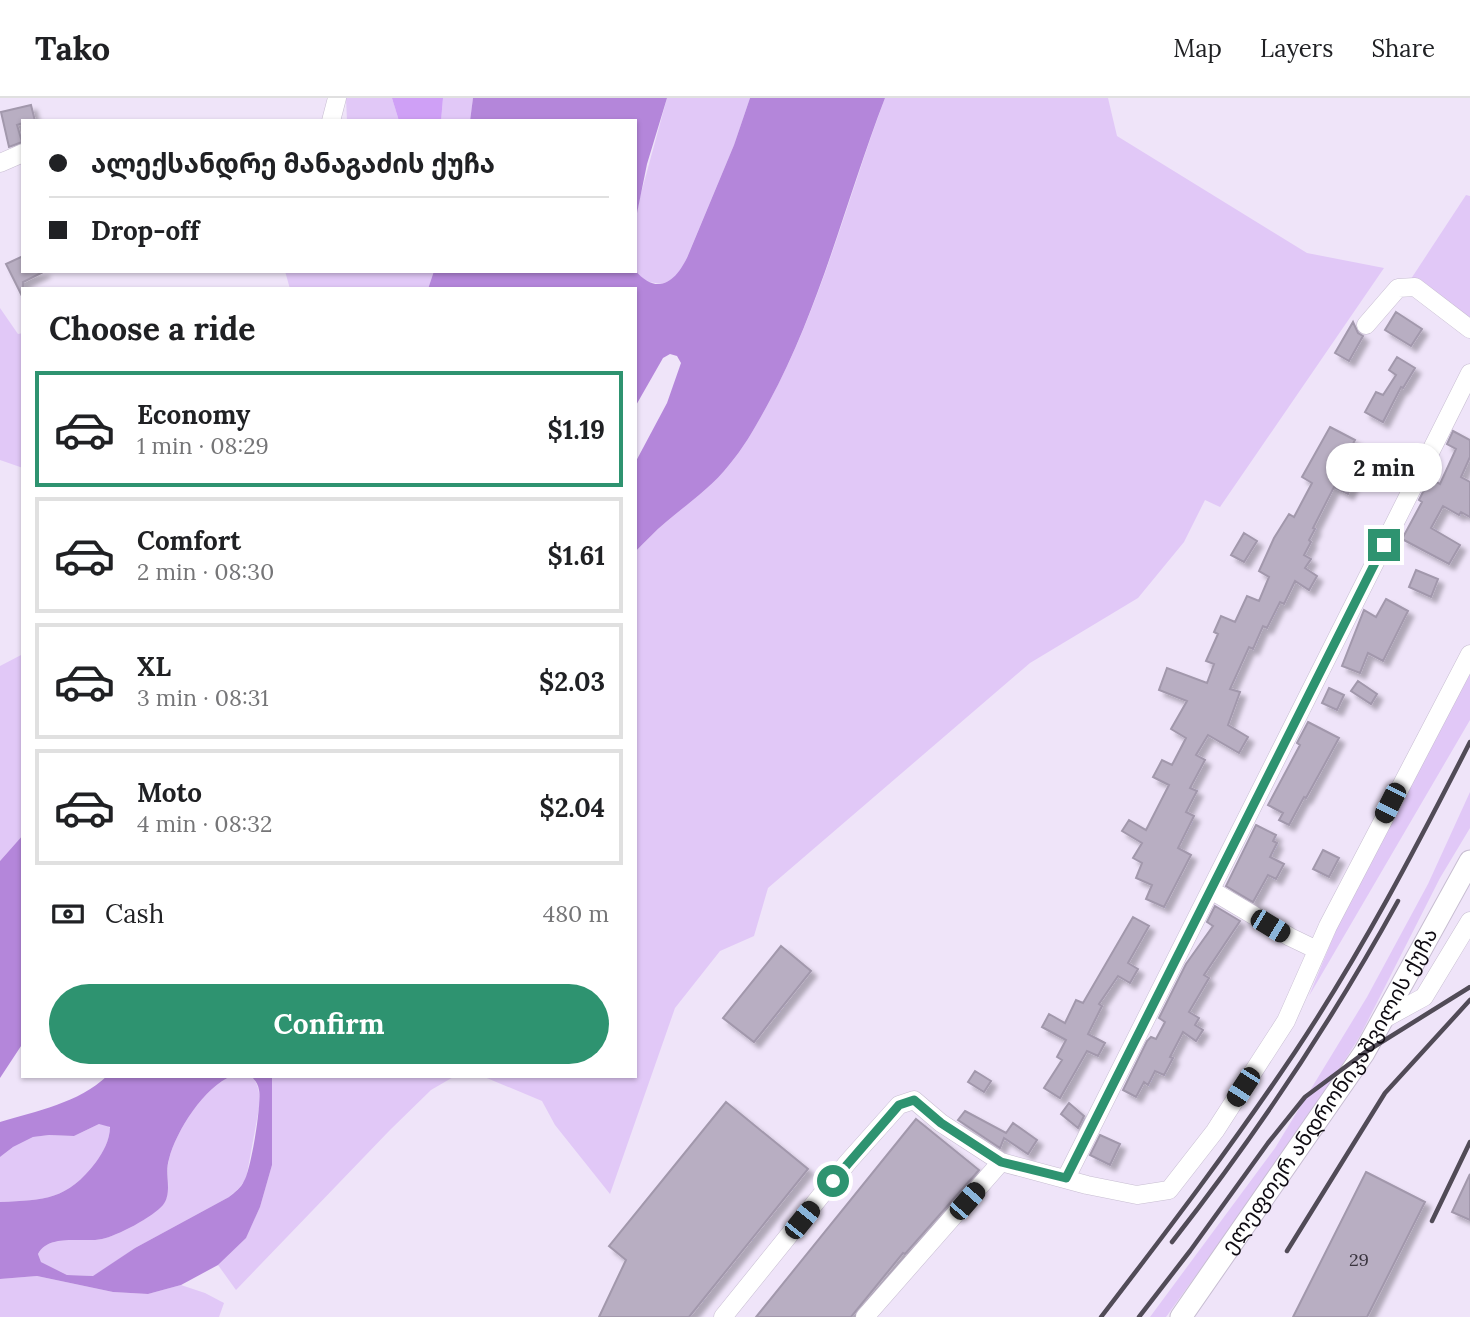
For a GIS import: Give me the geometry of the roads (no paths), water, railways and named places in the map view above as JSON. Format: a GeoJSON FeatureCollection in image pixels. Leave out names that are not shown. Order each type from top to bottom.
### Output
{"type":"FeatureCollection","features":[{"type":"Feature","properties":{"kind":"main road","name":"ელეფთერ ანდრონიკაშვილის ქუჩა"},"geometry":{"type":"LineString","coordinates":[[1181,1317],[1364,1053],[1470,860]]}},
{"type":"Feature","properties":{"kind":"street"},"geometry":{"type":"LineString","coordinates":[[332,119],[337,98]]}},
{"type":"Feature","properties":{"kind":"street"},"geometry":{"type":"LineString","coordinates":[[0,163],[21,154]]}},
{"type":"Feature","properties":{"kind":"street"},"geometry":{"type":"LineString","coordinates":[[1366,326],[1398,288],[1415,287],[1470,329]]}},
{"type":"Feature","properties":{"kind":"street"},"geometry":{"type":"LineString","coordinates":[[1066,1178],[1470,373]]}},
{"type":"Feature","properties":{"kind":"street"},"geometry":{"type":"LineString","coordinates":[[723,1317],[848,1162],[899,1105],[914,1100],[941,1123],[1001,1162],[1137,1195],[1169,1190],[1215,1131],[1286,1021],[1317,950],[1403,779],[1470,654]]}},
{"type":"Feature","properties":{"kind":"street"},"geometry":{"type":"LineString","coordinates":[[1211,890],[1317,950]]}},
{"type":"Feature","properties":{"kind":"street"},"geometry":{"type":"LineString","coordinates":[[1382,1020],[1424,997],[1470,921]]}},
{"type":"Feature","properties":{"kind":"street"},"geometry":{"type":"LineString","coordinates":[[865,1317],[1001,1162]]}},
{"type":"Feature","properties":{"kind":"railway"},"geometry":{"type":"LineString","coordinates":[[1101,1317],[1224,1153],[1319,1015],[1387,900],[1470,742]]}},
{"type":"Feature","properties":{"kind":"railway"},"geometry":{"type":"LineString","coordinates":[[1172,1242],[1292,1076],[1347,990],[1398,901]]}},
{"type":"Feature","properties":{"kind":"railway"},"geometry":{"type":"LineString","coordinates":[[1139,1317],[1305,1097],[1364,1053],[1470,987]]}},
{"type":"Feature","properties":{"kind":"railway"},"geometry":{"type":"LineString","coordinates":[[1287,1251],[1385,1093],[1470,1000]]}},
{"type":"Feature","properties":{"kind":"railway"},"geometry":{"type":"LineString","coordinates":[[1432,1221],[1470,1142]]}}]}
